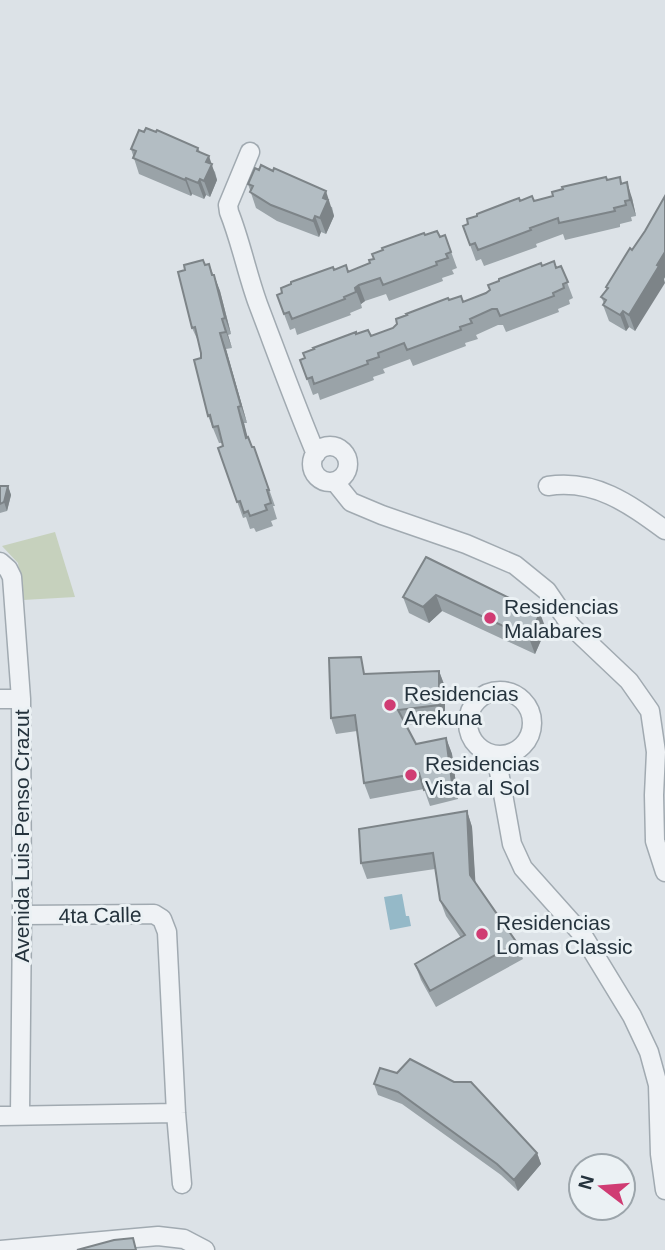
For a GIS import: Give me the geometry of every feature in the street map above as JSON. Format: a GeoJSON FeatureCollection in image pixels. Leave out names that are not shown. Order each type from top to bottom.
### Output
{"type":"FeatureCollection","features":[{"type":"Feature","properties":{"kind":"street"},"geometry":{"type":"LineString","coordinates":[[250,152],[228,205],[229,212],[257,302],[278,354],[283,376],[316,454]]}},
{"type":"Feature","properties":{"kind":"street"},"geometry":{"type":"LineString","coordinates":[[327,446],[334,446],[344,452],[348,470],[345,475],[335,482],[323,481],[315,474],[312,462],[316,454],[327,446]]}},
{"type":"Feature","properties":{"kind":"street"},"geometry":{"type":"LineString","coordinates":[[335,482],[351,502],[467,544],[516,565],[547,591],[570,626],[629,681],[650,711],[656,752],[656,841],[665,872]]}},
{"type":"Feature","properties":{"kind":"street"},"geometry":{"type":"LineString","coordinates":[[548,486],[568,483],[603,492],[627,504],[665,530]]}},
{"type":"Feature","properties":{"kind":"street","name":"Avenida Luis Penso Crazut"},"geometry":{"type":"LineString","coordinates":[[0,562],[8,569],[12,578],[21,699],[20,1115]]}},
{"type":"Feature","properties":{"kind":"street"},"geometry":{"type":"LineString","coordinates":[[0,699],[21,699]]}},
{"type":"Feature","properties":{"kind":"street"},"geometry":{"type":"LineString","coordinates":[[496,755],[512,844],[523,868],[582,934],[632,1016],[649,1052],[658,1084],[660,1154],[665,1190]]}},
{"type":"Feature","properties":{"kind":"street","name":"4ta Calle"},"geometry":{"type":"LineString","coordinates":[[22,915],[154,914],[162,919],[167,932],[176,1113]]}},
{"type":"Feature","properties":{"kind":"street"},"geometry":{"type":"LineString","coordinates":[[0,1115],[176,1113],[183,1184]]}},
{"type":"Feature","properties":{"kind":"street"},"geometry":{"type":"LineString","coordinates":[[0,1250],[158,1236],[184,1239],[205,1250]]}},
{"type":"Feature","properties":{"kind":"green space"},"geometry":{"type":"Polygon","coordinates":[[[55,532],[75,597],[23,600],[18,563],[2,546],[55,532]]]}},
{"type":"Feature","properties":{"kind":"water"},"geometry":{"type":"Polygon","coordinates":[[[402,894],[406,916],[409,916],[411,926],[390,930],[384,897],[402,894]]]}},
{"type":"Feature","properties":{"kind":"building"},"geometry":{"type":"Polygon","coordinates":[[[146,128],[198,148],[197,151],[209,156],[206,162],[212,164],[204,181],[200,179],[198,183],[186,178],[185,180],[133,158],[136,151],[131,149],[139,130],[144,132],[146,128]]]}},
{"type":"Feature","properties":{"kind":"building"},"geometry":{"type":"Polygon","coordinates":[[[261,165],[326,191],[323,198],[328,200],[320,218],[315,216],[313,221],[271,205],[250,192],[253,186],[248,184],[255,168],[259,170],[261,165]]]}},
{"type":"Feature","properties":{"kind":"building"},"geometry":{"type":"Polygon","coordinates":[[[606,177],[607,180],[620,177],[621,184],[627,182],[630,200],[625,201],[626,205],[614,208],[615,211],[559,223],[558,218],[478,250],[475,243],[470,245],[463,226],[468,224],[467,219],[477,214],[519,198],[520,201],[532,196],[534,201],[553,196],[552,192],[563,189],[562,187],[606,177]]]}},
{"type":"Feature","properties":{"kind":"building"},"geometry":{"type":"Polygon","coordinates":[[[665,196],[665,252],[629,315],[623,311],[620,315],[603,305],[606,300],[601,297],[665,196]]]}},
{"type":"Feature","properties":{"kind":"building"},"geometry":{"type":"Polygon","coordinates":[[[437,231],[440,237],[445,235],[451,252],[446,254],[448,258],[436,262],[437,265],[383,285],[380,278],[359,285],[355,288],[356,292],[344,297],[345,299],[292,319],[289,312],[284,314],[277,295],[282,293],[281,288],[291,282],[333,267],[334,270],[346,265],[348,272],[370,263],[369,260],[374,259],[372,254],[383,250],[382,248],[437,231]]]}},
{"type":"Feature","properties":{"kind":"building"},"geometry":{"type":"Polygon","coordinates":[[[203,260],[205,265],[209,264],[214,275],[225,318],[222,319],[226,332],[220,333],[241,406],[238,407],[246,438],[248,437],[254,447],[269,490],[271,503],[265,505],[267,510],[250,516],[248,511],[244,513],[240,501],[237,502],[218,448],[223,446],[218,426],[213,427],[210,415],[208,416],[194,360],[201,358],[201,353],[178,272],[185,270],[184,265],[203,260]]]}},
{"type":"Feature","properties":{"kind":"building"},"geometry":{"type":"Polygon","coordinates":[[[554,261],[556,268],[561,266],[568,282],[563,284],[564,288],[553,293],[554,296],[500,316],[497,309],[492,309],[470,319],[472,323],[460,327],[461,330],[407,350],[404,343],[378,353],[379,357],[367,361],[368,364],[314,384],[312,377],[307,379],[300,360],[305,358],[303,353],[313,348],[356,332],[368,330],[371,336],[393,328],[397,324],[396,319],[406,314],[448,298],[449,300],[461,296],[463,302],[486,293],[490,290],[488,285],[499,279],[541,263],[542,266],[554,261]]]}},
{"type":"Feature","properties":{"kind":"building"},"geometry":{"type":"Polygon","coordinates":[[[0,486],[8,486],[4,502],[0,504],[0,486]]]}},
{"type":"Feature","properties":{"kind":"building"},"geometry":{"type":"Polygon","coordinates":[[[426,557],[540,613],[529,638],[436,595],[423,607],[403,597],[426,557]]]}},
{"type":"Feature","properties":{"kind":"building"},"geometry":{"type":"Polygon","coordinates":[[[361,657],[364,674],[439,671],[439,705],[398,710],[416,744],[446,738],[452,783],[424,790],[419,773],[364,783],[355,715],[331,718],[329,658],[361,657]]]}},
{"type":"Feature","properties":{"kind":"building","name":"Residencias Lomas Classic"},"geometry":{"type":"Polygon","coordinates":[[[467,811],[470,875],[517,943],[430,991],[415,964],[465,935],[440,900],[433,853],[361,863],[359,829],[467,811]]]}},
{"type":"Feature","properties":{"kind":"building"},"geometry":{"type":"Polygon","coordinates":[[[410,1059],[454,1082],[471,1082],[537,1153],[514,1180],[497,1164],[398,1092],[374,1084],[380,1068],[397,1073],[410,1059]]]}},
{"type":"Feature","properties":{"kind":"building"},"geometry":{"type":"Polygon","coordinates":[[[133,1238],[136,1250],[77,1250],[114,1240],[133,1238]]]}},
{"type":"Feature","properties":{"kind":"place","name":"Residencias Malabares"},"geometry":{"type":"Point","coordinates":[490,618]}},
{"type":"Feature","properties":{"kind":"place","name":"Residencias Arekuna"},"geometry":{"type":"Point","coordinates":[390,705]}},
{"type":"Feature","properties":{"kind":"place","name":"Residencias Vista al Sol"},"geometry":{"type":"Point","coordinates":[411,775]}},
{"type":"Feature","properties":{"kind":"place","name":"Residencias Lomas Classic"},"geometry":{"type":"Point","coordinates":[482,934]}}]}
